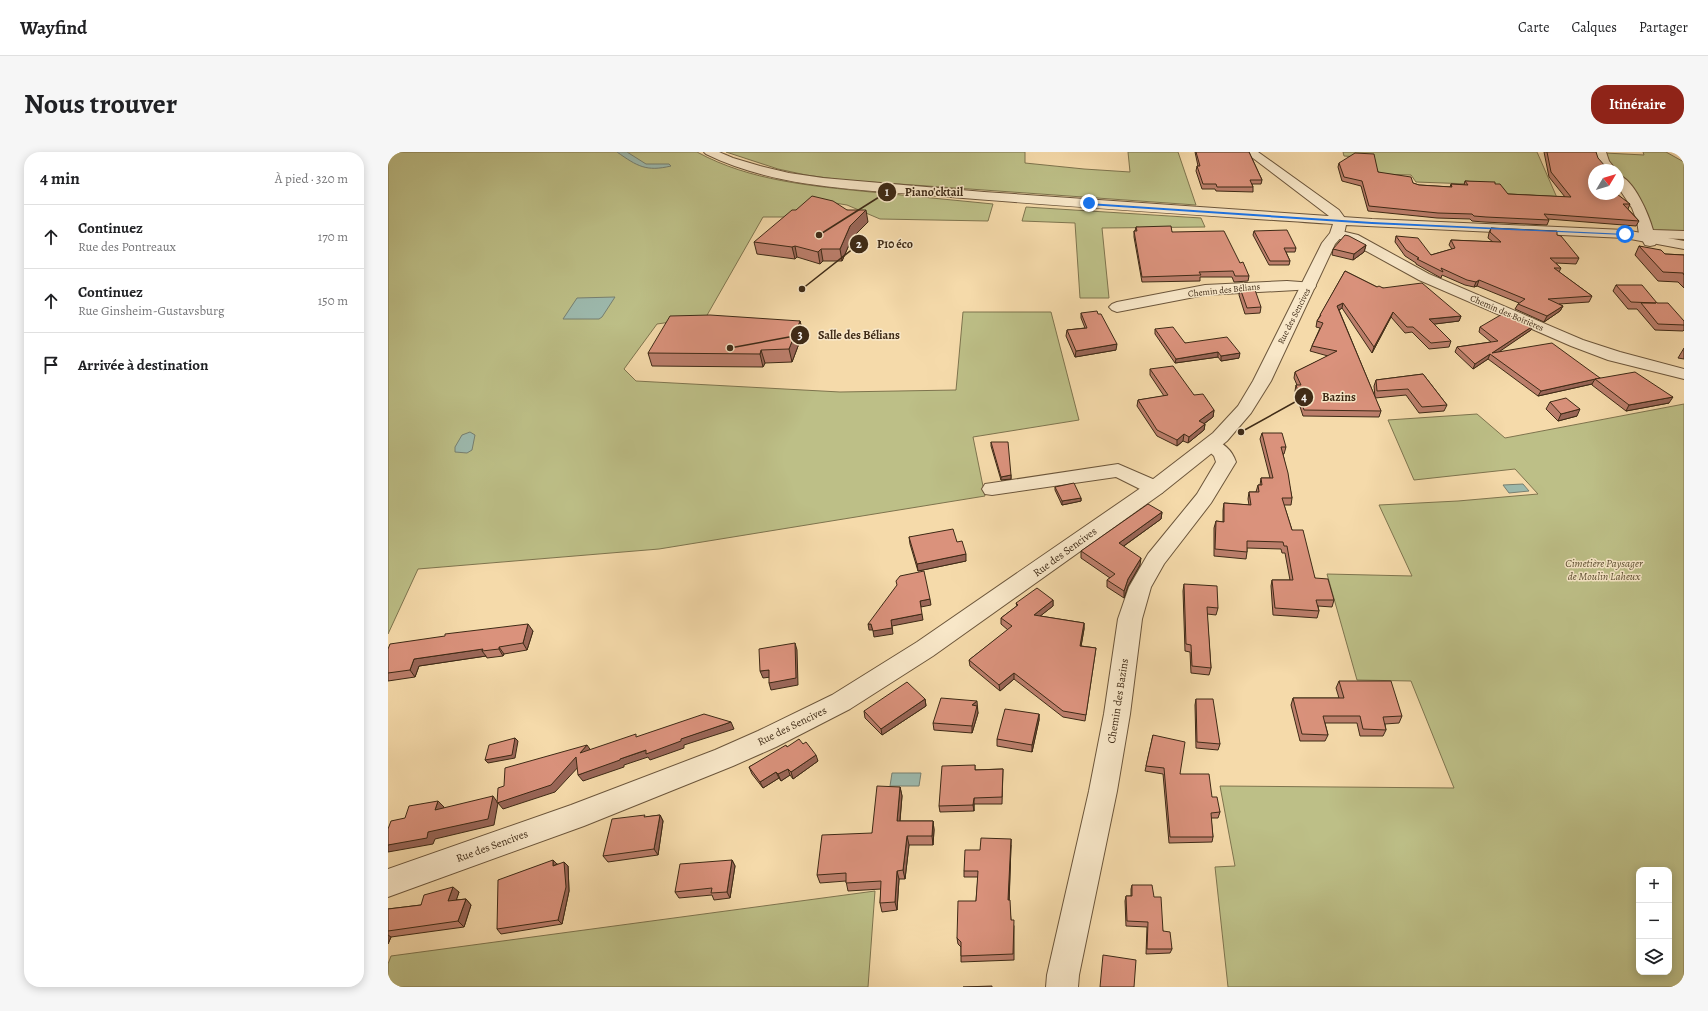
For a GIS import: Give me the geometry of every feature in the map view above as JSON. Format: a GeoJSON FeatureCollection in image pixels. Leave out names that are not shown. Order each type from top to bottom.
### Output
{"type":"FeatureCollection","features":[{"type":"Feature","properties":{"kind":"street"},"geometry":{"type":"LineString","coordinates":[[710,152],[729,161],[756,169],[788,177],[823,182],[1338,227],[1587,233],[1648,238],[1684,245]]}},
{"type":"Feature","properties":{"kind":"street"},"geometry":{"type":"LineString","coordinates":[[1251,152],[1334,213],[1338,227]]}},
{"type":"Feature","properties":{"kind":"street"},"geometry":{"type":"LineString","coordinates":[[1600,152],[1605,164]]}},
{"type":"Feature","properties":{"kind":"street"},"geometry":{"type":"LineString","coordinates":[[1624,186],[1629,191],[1643,217],[1648,238]]}},
{"type":"Feature","properties":{"kind":"street","name":"Rue des Sencives"},"geometry":{"type":"LineString","coordinates":[[388,883],[619,800],[724,758],[805,721],[841,702],[925,649],[1002,597],[1154,488],[1211,445],[1235,422],[1262,381],[1338,227]]}},
{"type":"Feature","properties":{"kind":"street","name":"Chemin des Boirières"},"geometry":{"type":"LineString","coordinates":[[1338,227],[1353,238],[1424,277],[1577,343],[1614,356],[1684,374]]}},
{"type":"Feature","properties":{"kind":"street"},"geometry":{"type":"LineString","coordinates":[[1648,238],[1684,235]]}},
{"type":"Feature","properties":{"kind":"street"},"geometry":{"type":"LineString","coordinates":[[1648,238],[1684,249]]}},
{"type":"Feature","properties":{"kind":"street","name":"Chemin des Bélians"},"geometry":{"type":"LineString","coordinates":[[1117,306],[1205,290],[1287,285],[1309,286]]}},
{"type":"Feature","properties":{"kind":"street","name":"Chemin des Bazins"},"geometry":{"type":"LineString","coordinates":[[1062,987],[1103,791],[1117,714],[1130,619],[1140,587],[1156,559],[1204,498],[1226,462],[1224,455],[1211,445]]}},
{"type":"Feature","properties":{"kind":"street"},"geometry":{"type":"LineString","coordinates":[[992,489],[1118,470],[1154,488]]}},
{"type":"Feature","properties":{"kind":"green space"},"geometry":{"type":"Polygon","coordinates":[[[388,152],[697,152],[738,170],[782,181],[993,204],[988,221],[880,219],[847,205],[816,200],[791,217],[763,217],[706,317],[657,324],[624,369],[636,381],[840,392],[956,390],[963,312],[1051,312],[1079,420],[973,437],[985,496],[659,549],[418,569],[388,634],[388,152]]]}},
{"type":"Feature","properties":{"kind":"green space"},"geometry":{"type":"Polygon","coordinates":[[[726,152],[1025,152],[1025,163],[1130,172],[1128,152],[1178,152],[1196,205],[842,180],[778,169],[726,152]]]}},
{"type":"Feature","properties":{"kind":"green space"},"geometry":{"type":"Polygon","coordinates":[[[1343,152],[1537,152],[1558,200],[1509,199],[1498,185],[1416,182],[1411,175],[1378,174],[1374,158],[1344,156],[1343,152]]]}},
{"type":"Feature","properties":{"kind":"green space"},"geometry":{"type":"Polygon","coordinates":[[[1643,152],[1666,152],[1684,162],[1684,242],[1654,236],[1636,192],[1624,179],[1624,164],[1611,164],[1605,153],[1644,155],[1643,152]]]}},
{"type":"Feature","properties":{"kind":"green space"},"geometry":{"type":"Polygon","coordinates":[[[1026,207],[1201,218],[1205,227],[1102,228],[1109,298],[1080,298],[1075,223],[1022,221],[1026,207]]]}},
{"type":"Feature","properties":{"kind":"green space","name":"Cimetière Paysager de Moulin Laheux"},"geometry":{"type":"Polygon","coordinates":[[[1684,404],[1684,987],[1228,987],[1215,867],[1235,866],[1220,786],[1454,788],[1411,681],[1357,680],[1327,574],[1412,576],[1379,505],[1458,501],[1538,494],[1515,469],[1414,480],[1388,420],[1477,414],[1505,438],[1684,404]]]}},
{"type":"Feature","properties":{"kind":"green space"},"geometry":{"type":"Polygon","coordinates":[[[875,891],[868,987],[388,987],[388,964],[391,956],[875,891]]]}},
{"type":"Feature","properties":{"kind":"shaded area"},"geometry":{"type":"Polygon","coordinates":[[[617,152],[627,152],[646,164],[669,164],[671,166],[662,168],[648,168],[630,161],[617,152]]]}},
{"type":"Feature","properties":{"kind":"shaded area"},"geometry":{"type":"Polygon","coordinates":[[[615,297],[602,317],[599,319],[563,319],[577,298],[615,297]]]}},
{"type":"Feature","properties":{"kind":"shaded area"},"geometry":{"type":"Polygon","coordinates":[[[470,432],[475,435],[472,450],[467,453],[455,452],[455,447],[462,435],[470,432]]]}},
{"type":"Feature","properties":{"kind":"shaded area"},"geometry":{"type":"Polygon","coordinates":[[[1523,484],[1529,491],[1509,493],[1503,485],[1523,484]]]}},
{"type":"Feature","properties":{"kind":"shaded area"},"geometry":{"type":"Polygon","coordinates":[[[892,773],[921,773],[919,786],[890,786],[892,773]]]}},
{"type":"Feature","properties":{"kind":"building"},"geometry":{"type":"Polygon","coordinates":[[[1196,152],[1249,152],[1262,180],[1250,180],[1253,187],[1217,187],[1216,184],[1203,184],[1197,166],[1200,166],[1196,152]]]}},
{"type":"Feature","properties":{"kind":"building"},"geometry":{"type":"Polygon","coordinates":[[[1547,152],[1596,152],[1598,158],[1603,164],[1588,164],[1588,200],[1624,199],[1630,204],[1623,204],[1639,221],[1544,214],[1549,220],[1486,217],[1474,216],[1472,214],[1438,213],[1369,206],[1362,181],[1344,177],[1339,163],[1355,153],[1374,154],[1378,172],[1411,177],[1413,183],[1419,185],[1452,187],[1451,184],[1468,185],[1465,181],[1495,182],[1495,184],[1500,184],[1508,194],[1571,197],[1551,172],[1547,152]]]}},
{"type":"Feature","properties":{"kind":"building"},"geometry":{"type":"Polygon","coordinates":[[[812,196],[833,201],[847,210],[866,210],[850,226],[840,249],[821,249],[818,252],[795,246],[792,247],[754,242],[792,210],[796,210],[812,196]]]}},
{"type":"Feature","properties":{"kind":"building"},"geometry":{"type":"Polygon","coordinates":[[[1171,226],[1172,232],[1224,231],[1240,263],[1243,262],[1249,276],[1235,276],[1233,271],[1199,272],[1201,275],[1142,277],[1134,231],[1137,231],[1136,227],[1171,226]]]}},
{"type":"Feature","properties":{"kind":"building"},"geometry":{"type":"Polygon","coordinates":[[[1491,228],[1557,231],[1557,235],[1561,236],[1579,258],[1550,258],[1561,268],[1554,268],[1592,296],[1548,299],[1563,306],[1547,316],[1518,304],[1525,299],[1479,280],[1476,282],[1467,280],[1441,268],[1443,272],[1417,259],[1419,258],[1406,250],[1396,236],[1418,238],[1431,255],[1455,248],[1451,240],[1501,242],[1490,232],[1491,228]]]}},
{"type":"Feature","properties":{"kind":"building"},"geometry":{"type":"Polygon","coordinates":[[[1287,230],[1296,248],[1284,248],[1290,261],[1270,261],[1254,231],[1287,230]]]}},
{"type":"Feature","properties":{"kind":"building"},"geometry":{"type":"Polygon","coordinates":[[[1345,235],[1366,245],[1354,254],[1333,249],[1345,235]]]}},
{"type":"Feature","properties":{"kind":"building"},"geometry":{"type":"Polygon","coordinates":[[[1639,246],[1661,250],[1665,254],[1684,255],[1684,275],[1683,273],[1663,272],[1639,246]]]}},
{"type":"Feature","properties":{"kind":"building"},"geometry":{"type":"Polygon","coordinates":[[[1345,271],[1377,287],[1379,286],[1383,288],[1422,283],[1461,316],[1429,319],[1451,341],[1431,343],[1413,327],[1407,327],[1393,312],[1374,347],[1343,303],[1337,306],[1381,411],[1304,410],[1296,385],[1301,385],[1295,372],[1337,351],[1312,346],[1323,323],[1317,321],[1345,271]]]}},
{"type":"Feature","properties":{"kind":"building"},"geometry":{"type":"Polygon","coordinates":[[[1616,285],[1642,285],[1657,303],[1668,303],[1684,321],[1684,325],[1658,324],[1641,303],[1656,303],[1631,302],[1616,285]]]}},
{"type":"Feature","properties":{"kind":"building"},"geometry":{"type":"Polygon","coordinates":[[[1254,287],[1261,307],[1247,308],[1240,288],[1254,287]]]}},
{"type":"Feature","properties":{"kind":"building"},"geometry":{"type":"Polygon","coordinates":[[[1097,311],[1098,314],[1101,314],[1117,344],[1076,351],[1067,330],[1087,328],[1081,313],[1097,311]]]}},
{"type":"Feature","properties":{"kind":"building"},"geometry":{"type":"Polygon","coordinates":[[[1504,313],[1533,326],[1492,353],[1552,343],[1600,378],[1541,391],[1490,354],[1475,364],[1457,347],[1498,341],[1480,327],[1504,313]]]}},
{"type":"Feature","properties":{"kind":"building"},"geometry":{"type":"Polygon","coordinates":[[[710,315],[800,321],[789,349],[761,350],[760,354],[648,353],[670,316],[710,315]]]}},
{"type":"Feature","properties":{"kind":"building"},"geometry":{"type":"Polygon","coordinates":[[[1173,327],[1185,343],[1227,337],[1240,353],[1221,356],[1218,352],[1176,359],[1155,329],[1173,327]]]}},
{"type":"Feature","properties":{"kind":"building"},"geometry":{"type":"Polygon","coordinates":[[[1173,366],[1194,395],[1203,394],[1214,410],[1199,421],[1205,424],[1189,437],[1184,434],[1177,440],[1157,430],[1138,400],[1168,395],[1150,369],[1173,366]]]}},
{"type":"Feature","properties":{"kind":"building"},"geometry":{"type":"Polygon","coordinates":[[[1635,372],[1673,397],[1629,405],[1595,379],[1635,372]]]}},
{"type":"Feature","properties":{"kind":"building"},"geometry":{"type":"Polygon","coordinates":[[[1423,374],[1447,405],[1422,407],[1408,389],[1377,391],[1376,380],[1423,374]]]}},
{"type":"Feature","properties":{"kind":"building"},"geometry":{"type":"Polygon","coordinates":[[[1566,398],[1580,409],[1561,414],[1550,402],[1566,398]]]}},
{"type":"Feature","properties":{"kind":"building"},"geometry":{"type":"Polygon","coordinates":[[[1262,433],[1282,433],[1286,447],[1281,447],[1288,473],[1292,498],[1282,498],[1292,530],[1303,530],[1315,578],[1328,579],[1334,600],[1316,600],[1319,611],[1275,608],[1272,580],[1293,580],[1287,546],[1284,546],[1283,542],[1247,541],[1247,552],[1215,549],[1216,521],[1224,522],[1224,503],[1251,505],[1249,492],[1259,492],[1258,485],[1262,485],[1261,478],[1273,478],[1262,433]]]}},
{"type":"Feature","properties":{"kind":"building"},"geometry":{"type":"Polygon","coordinates":[[[991,442],[1008,442],[1011,475],[1001,477],[991,442]]]}},
{"type":"Feature","properties":{"kind":"building"},"geometry":{"type":"Polygon","coordinates":[[[1074,483],[1081,498],[1062,501],[1055,487],[1074,483]]]}},
{"type":"Feature","properties":{"kind":"building"},"geometry":{"type":"Polygon","coordinates":[[[1148,504],[1162,512],[1119,543],[1141,558],[1128,579],[1124,591],[1107,580],[1115,574],[1081,551],[1148,504]]]}},
{"type":"Feature","properties":{"kind":"building"},"geometry":{"type":"Polygon","coordinates":[[[953,529],[957,542],[962,541],[966,554],[917,564],[909,537],[953,529]]]}},
{"type":"Feature","properties":{"kind":"building"},"geometry":{"type":"Polygon","coordinates":[[[924,571],[930,599],[920,601],[922,614],[891,620],[892,628],[873,631],[871,624],[868,624],[897,585],[896,581],[900,576],[924,571]]]}},
{"type":"Feature","properties":{"kind":"building"},"geometry":{"type":"Polygon","coordinates":[[[1184,584],[1217,586],[1218,608],[1207,607],[1211,668],[1192,666],[1191,645],[1186,644],[1184,584]]]}},
{"type":"Feature","properties":{"kind":"building"},"geometry":{"type":"Polygon","coordinates":[[[1037,588],[1053,600],[1034,615],[1084,623],[1080,646],[1096,648],[1086,715],[1063,711],[1014,673],[999,685],[969,660],[1012,626],[1001,618],[1018,605],[1016,603],[1037,588]]]}},
{"type":"Feature","properties":{"kind":"building"},"geometry":{"type":"Polygon","coordinates":[[[528,624],[523,643],[499,647],[499,649],[482,651],[483,649],[414,659],[410,670],[388,673],[388,649],[390,644],[445,636],[445,634],[528,624]]]}},
{"type":"Feature","properties":{"kind":"building"},"geometry":{"type":"Polygon","coordinates":[[[795,643],[796,678],[769,683],[769,670],[760,671],[759,649],[795,643]]]}},
{"type":"Feature","properties":{"kind":"building"},"geometry":{"type":"Polygon","coordinates":[[[1339,681],[1391,681],[1402,716],[1383,717],[1386,730],[1363,729],[1360,716],[1323,716],[1328,735],[1302,734],[1293,698],[1344,698],[1339,681]]]}},
{"type":"Feature","properties":{"kind":"building"},"geometry":{"type":"Polygon","coordinates":[[[907,682],[925,699],[881,729],[864,711],[907,682]]]}},
{"type":"Feature","properties":{"kind":"building"},"geometry":{"type":"Polygon","coordinates":[[[941,698],[977,701],[972,705],[977,706],[972,726],[933,723],[941,698]]]}},
{"type":"Feature","properties":{"kind":"building"},"geometry":{"type":"Polygon","coordinates":[[[1196,699],[1213,699],[1220,744],[1197,742],[1196,699]]]}},
{"type":"Feature","properties":{"kind":"building"},"geometry":{"type":"Polygon","coordinates":[[[1005,709],[1039,714],[1032,745],[997,739],[1005,709]]]}},
{"type":"Feature","properties":{"kind":"building"},"geometry":{"type":"Polygon","coordinates":[[[704,714],[731,722],[681,739],[681,741],[646,754],[646,750],[578,775],[576,757],[551,785],[497,803],[498,788],[504,786],[505,768],[587,745],[580,753],[636,734],[636,737],[704,714]]]}},
{"type":"Feature","properties":{"kind":"building"},"geometry":{"type":"Polygon","coordinates":[[[1153,735],[1185,742],[1180,774],[1209,774],[1212,797],[1217,797],[1220,812],[1211,813],[1213,837],[1170,837],[1164,768],[1146,766],[1153,735]]]}},
{"type":"Feature","properties":{"kind":"building"},"geometry":{"type":"Polygon","coordinates":[[[515,738],[512,755],[485,760],[489,745],[515,738]]]}},
{"type":"Feature","properties":{"kind":"building"},"geometry":{"type":"Polygon","coordinates":[[[799,739],[803,744],[806,742],[816,755],[791,772],[788,769],[778,774],[776,772],[760,782],[749,767],[799,739]]]}},
{"type":"Feature","properties":{"kind":"building"},"geometry":{"type":"Polygon","coordinates":[[[975,765],[975,770],[1003,769],[1002,797],[974,798],[973,805],[939,806],[942,766],[975,765]]]}},
{"type":"Feature","properties":{"kind":"building"},"geometry":{"type":"Polygon","coordinates":[[[877,786],[900,787],[897,821],[933,821],[932,836],[907,836],[903,870],[897,871],[895,902],[880,903],[881,881],[846,883],[846,873],[817,875],[822,835],[872,833],[877,786]]]}},
{"type":"Feature","properties":{"kind":"building"},"geometry":{"type":"Polygon","coordinates":[[[493,796],[488,819],[428,832],[427,838],[388,845],[388,829],[391,821],[405,818],[409,806],[438,801],[435,810],[493,796]]]}},
{"type":"Feature","properties":{"kind":"building"},"geometry":{"type":"Polygon","coordinates":[[[645,815],[644,817],[660,815],[654,849],[603,856],[612,819],[645,815]]]}},
{"type":"Feature","properties":{"kind":"building"},"geometry":{"type":"Polygon","coordinates":[[[981,838],[1011,839],[1008,900],[1010,900],[1011,920],[1014,920],[1013,954],[961,956],[961,942],[957,938],[958,901],[976,901],[978,871],[964,871],[965,850],[980,850],[981,838]]]}},
{"type":"Feature","properties":{"kind":"building"},"geometry":{"type":"Polygon","coordinates":[[[553,860],[553,866],[564,862],[566,887],[558,920],[497,929],[498,880],[553,860]]]}},
{"type":"Feature","properties":{"kind":"building"},"geometry":{"type":"Polygon","coordinates":[[[732,860],[727,892],[711,893],[712,888],[675,892],[680,864],[732,860]]]}},
{"type":"Feature","properties":{"kind":"building"},"geometry":{"type":"Polygon","coordinates":[[[1132,885],[1152,885],[1154,897],[1161,897],[1163,931],[1170,932],[1172,949],[1147,949],[1148,922],[1127,921],[1126,896],[1132,896],[1132,885]]]}},
{"type":"Feature","properties":{"kind":"building"},"geometry":{"type":"Polygon","coordinates":[[[453,887],[448,901],[466,899],[458,921],[388,931],[388,909],[421,905],[424,895],[453,887]]]}},
{"type":"Feature","properties":{"kind":"building"},"geometry":{"type":"Polygon","coordinates":[[[1103,955],[1136,960],[1134,987],[1100,987],[1103,955]]]}},
{"type":"Feature","properties":{"kind":"building"},"geometry":{"type":"Polygon","coordinates":[[[992,986],[992,987],[963,987],[992,986]]]}},
{"type":"Feature","properties":{"kind":"place","name":"Piano'cktail"},"geometry":{"type":"Point","coordinates":[819,235]}},
{"type":"Feature","properties":{"kind":"place","name":"P10 éco"},"geometry":{"type":"Point","coordinates":[802,289]}},
{"type":"Feature","properties":{"kind":"place","name":"Salle des Bélians"},"geometry":{"type":"Point","coordinates":[730,348]}},
{"type":"Feature","properties":{"kind":"place","name":"Bazins"},"geometry":{"type":"Point","coordinates":[1241,432]}},
{"type":"Feature","properties":{"kind":"route"},"geometry":{"type":"LineString","coordinates":[[1089,203],[1454,228],[1625,234]]}}]}
